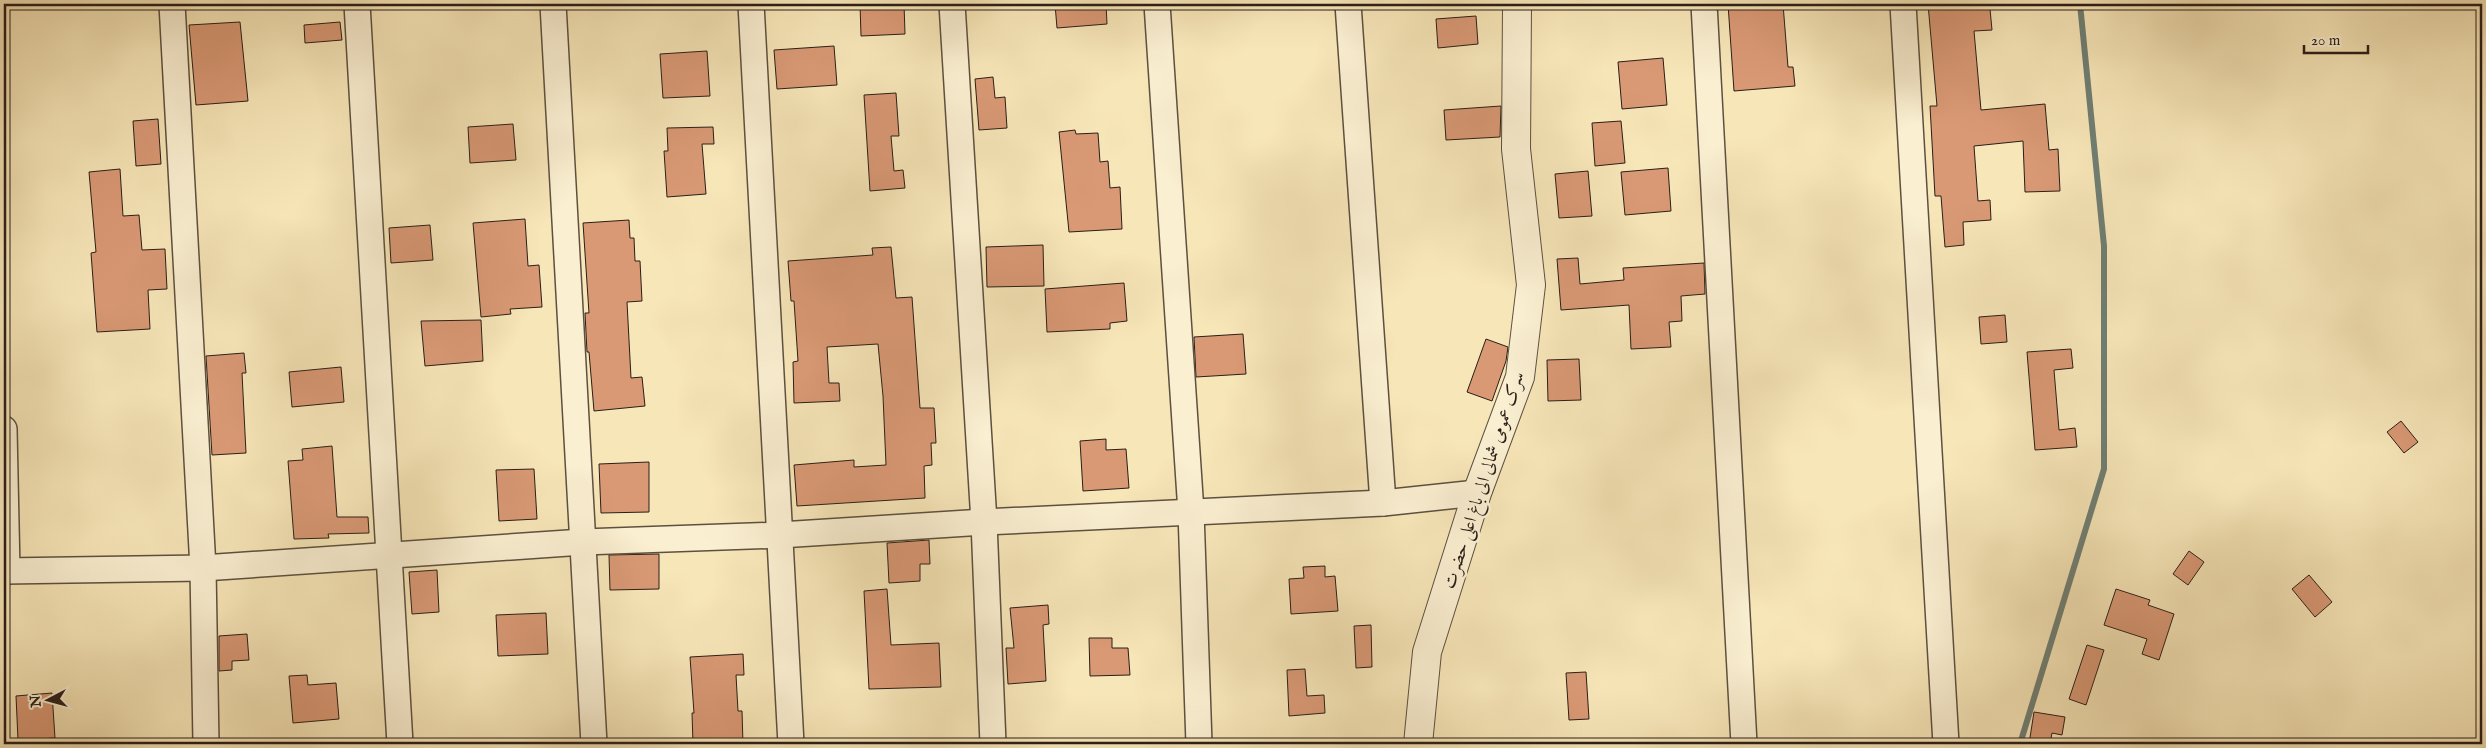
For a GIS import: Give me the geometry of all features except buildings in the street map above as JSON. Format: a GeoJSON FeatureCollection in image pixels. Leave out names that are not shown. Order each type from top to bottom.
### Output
{"type":"FeatureCollection","features":[{"type":"Feature","properties":{"kind":"street"},"geometry":{"type":"LineString","coordinates":[[172,4],[203,568],[206,744]]}},
{"type":"Feature","properties":{"kind":"street"},"geometry":{"type":"LineString","coordinates":[[357,4],[400,744]]}},
{"type":"Feature","properties":{"kind":"street"},"geometry":{"type":"LineString","coordinates":[[553,4],[594,744]]}},
{"type":"Feature","properties":{"kind":"street"},"geometry":{"type":"LineString","coordinates":[[751,4],[791,744]]}},
{"type":"Feature","properties":{"kind":"street"},"geometry":{"type":"LineString","coordinates":[[952,4],[984,522],[993,744]]}},
{"type":"Feature","properties":{"kind":"street"},"geometry":{"type":"LineString","coordinates":[[1157,4],[1191,512],[1199,744]]}},
{"type":"Feature","properties":{"kind":"street"},"geometry":{"type":"LineString","coordinates":[[1348,4],[1383,503]]}},
{"type":"Feature","properties":{"kind":"street","name":"سرک عمومی شمالی الی باغ اعلی حضرت"},"geometry":{"type":"LineString","coordinates":[[1418,744],[1427,652],[1477,493],[1520,377],[1531,285],[1516,149],[1517,4]]}},
{"type":"Feature","properties":{"kind":"street"},"geometry":{"type":"LineString","coordinates":[[1704,4],[1744,744]]}},
{"type":"Feature","properties":{"kind":"street"},"geometry":{"type":"LineString","coordinates":[[1903,4],[1946,744]]}},
{"type":"Feature","properties":{"kind":"street"},"geometry":{"type":"LineString","coordinates":[[4,430],[6,571],[203,568],[583,542],[780,536],[984,522],[1383,503],[1477,493]]}},
{"type":"Feature","properties":{"kind":"waterway"},"geometry":{"type":"LineString","coordinates":[[2020,744],[2104,469],[2104,246],[2080,4]]}}]}
